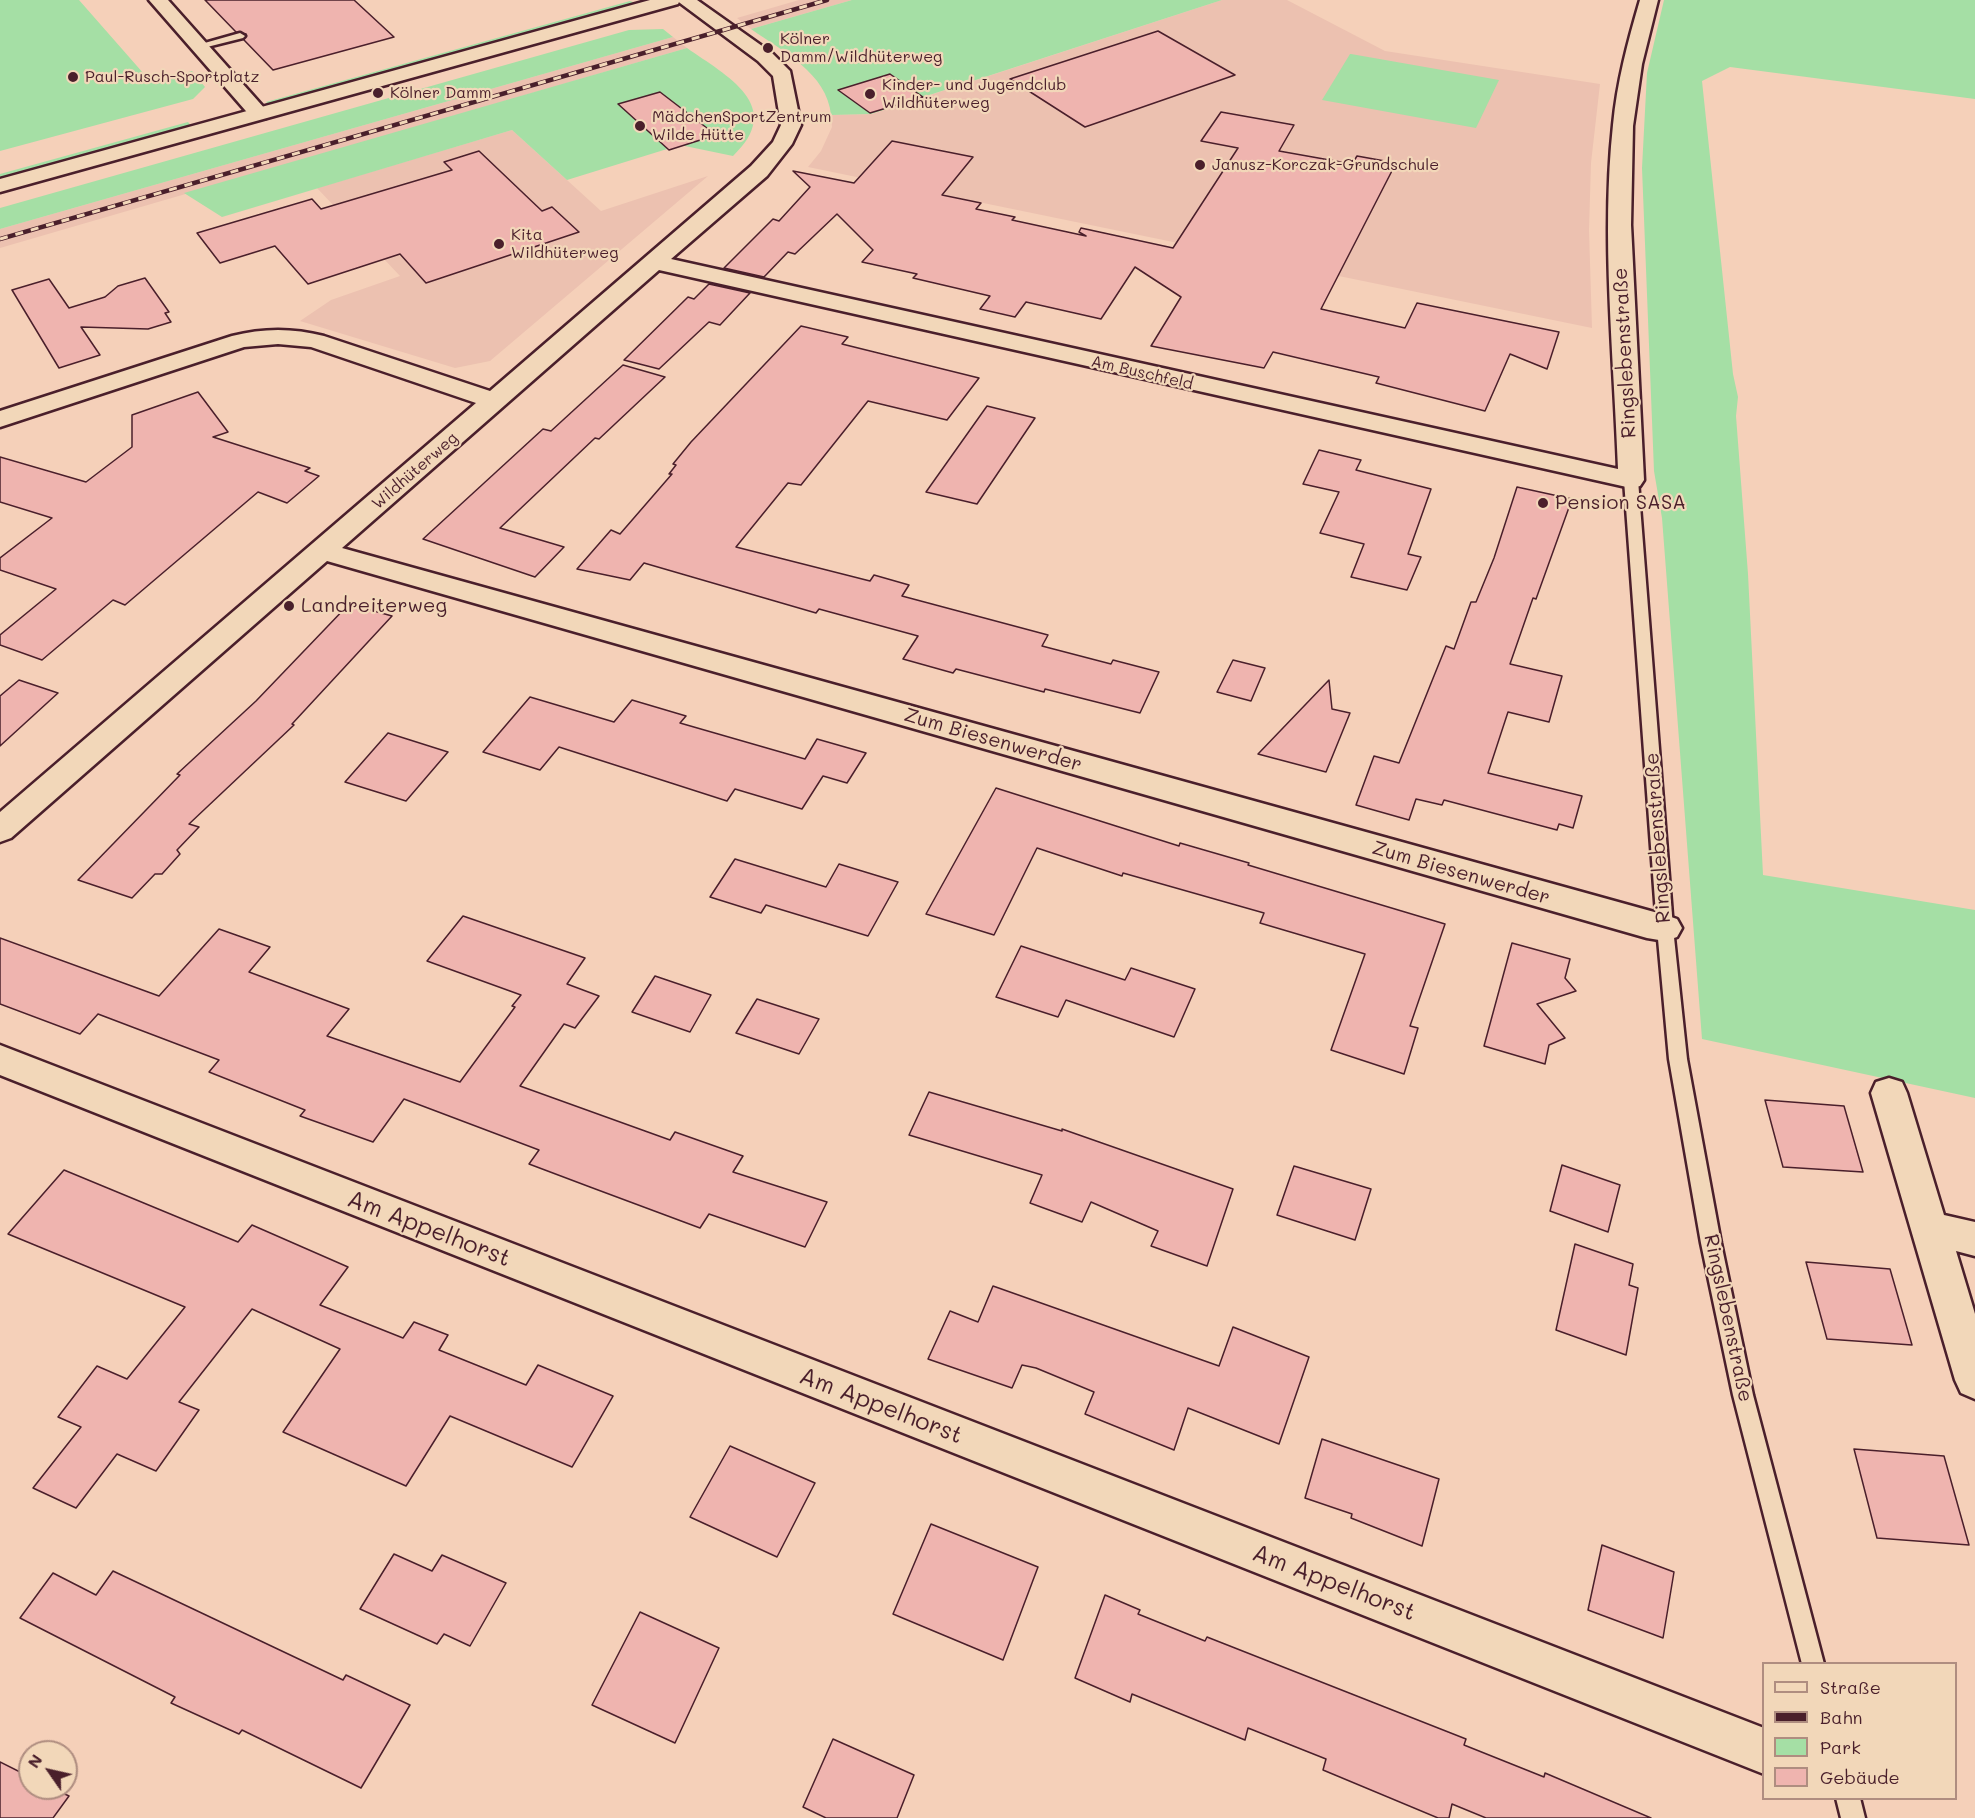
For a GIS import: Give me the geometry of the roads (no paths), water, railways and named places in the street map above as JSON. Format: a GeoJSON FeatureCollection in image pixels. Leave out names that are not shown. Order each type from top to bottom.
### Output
{"type":"FeatureCollection","features":[{"type":"Feature","properties":{"kind":"street"},"geometry":{"type":"LineString","coordinates":[[158,0],[253,107]]}},
{"type":"Feature","properties":{"kind":"street"},"geometry":{"type":"LineString","coordinates":[[0,186],[253,107],[615,0]]}},
{"type":"Feature","properties":{"kind":"street","name":"Wildhüterweg"},"geometry":{"type":"LineString","coordinates":[[0,830],[759,171],[782,144],[790,125],[783,75],[773,63],[686,0]]}},
{"type":"Feature","properties":{"kind":"street","name":"Ringslebenstraße"},"geometry":{"type":"LineString","coordinates":[[1631,480],[1620,225],[1623,137],[1632,64],[1649,0]]}},
{"type":"Feature","properties":{"kind":"street"},"geometry":{"type":"LineString","coordinates":[[0,168],[253,107],[660,1],[677,20]]}},
{"type":"Feature","properties":{"kind":"street"},"geometry":{"type":"LineString","coordinates":[[764,81],[784,90]]}},
{"type":"Feature","properties":{"kind":"street","name":"Am Buschfeld"},"geometry":{"type":"LineString","coordinates":[[654,262],[1202,387],[1631,480]]}},
{"type":"Feature","properties":{"kind":"street"},"geometry":{"type":"LineString","coordinates":[[0,419],[240,341],[269,336],[294,336],[316,341],[495,401]]}},
{"type":"Feature","properties":{"kind":"street","name":"Zum Biesenwerder"},"geometry":{"type":"LineString","coordinates":[[321,551],[1635,922],[1665,928]]}},
{"type":"Feature","properties":{"kind":"street","name":"Am Appelhorst"},"geometry":{"type":"LineString","coordinates":[[0,1060],[1762,1750]]}},
{"type":"Feature","properties":{"kind":"street"},"geometry":{"type":"LineString","coordinates":[[1889,1093],[1975,1380]]}},
{"type":"Feature","properties":{"kind":"street"},"geometry":{"type":"LineString","coordinates":[[1930,1228],[1975,1239]]}},
{"type":"Feature","properties":{"kind":"lane"},"geometry":{"type":"LineString","coordinates":[[199,46],[240,36]]}},
{"type":"Feature","properties":{"kind":"lane","name":"Ringslebenstraße"},"geometry":{"type":"LineString","coordinates":[[1631,480],[1665,928],[1678,1059],[1711,1243],[1743,1395],[1812,1662]]}},
{"type":"Feature","properties":{"kind":"lane"},"geometry":{"type":"LineString","coordinates":[[1848,1800],[1852,1818]]}},
{"type":"Feature","properties":{"kind":"railway"},"geometry":{"type":"LineString","coordinates":[[0,239],[827,0]]}},
{"type":"Feature","properties":{"kind":"place","name":"Kölner Damm/Wildhüterweg"},"geometry":{"type":"Point","coordinates":[768,48]}},
{"type":"Feature","properties":{"kind":"place","name":"Paul-Rusch-Sportplatz"},"geometry":{"type":"Point","coordinates":[73,77]}},
{"type":"Feature","properties":{"kind":"place","name":"Kölner Damm"},"geometry":{"type":"Point","coordinates":[378,93]}},
{"type":"Feature","properties":{"kind":"place","name":"Kinder- und Jugendclub Wildhüterweg"},"geometry":{"type":"Point","coordinates":[870,94]}},
{"type":"Feature","properties":{"kind":"place","name":"MädchenSportZentrum Wilde Hütte"},"geometry":{"type":"Point","coordinates":[640,126]}},
{"type":"Feature","properties":{"kind":"place","name":"Janusz-Korczak-Grundschule"},"geometry":{"type":"Point","coordinates":[1200,165]}},
{"type":"Feature","properties":{"kind":"place","name":"Kita Wildhüterweg"},"geometry":{"type":"Point","coordinates":[499,244]}},
{"type":"Feature","properties":{"kind":"place","name":"Pension SASA"},"geometry":{"type":"Point","coordinates":[1543,503]}},
{"type":"Feature","properties":{"kind":"place","name":"Landreiterweg"},"geometry":{"type":"Point","coordinates":[289,606]}}]}
